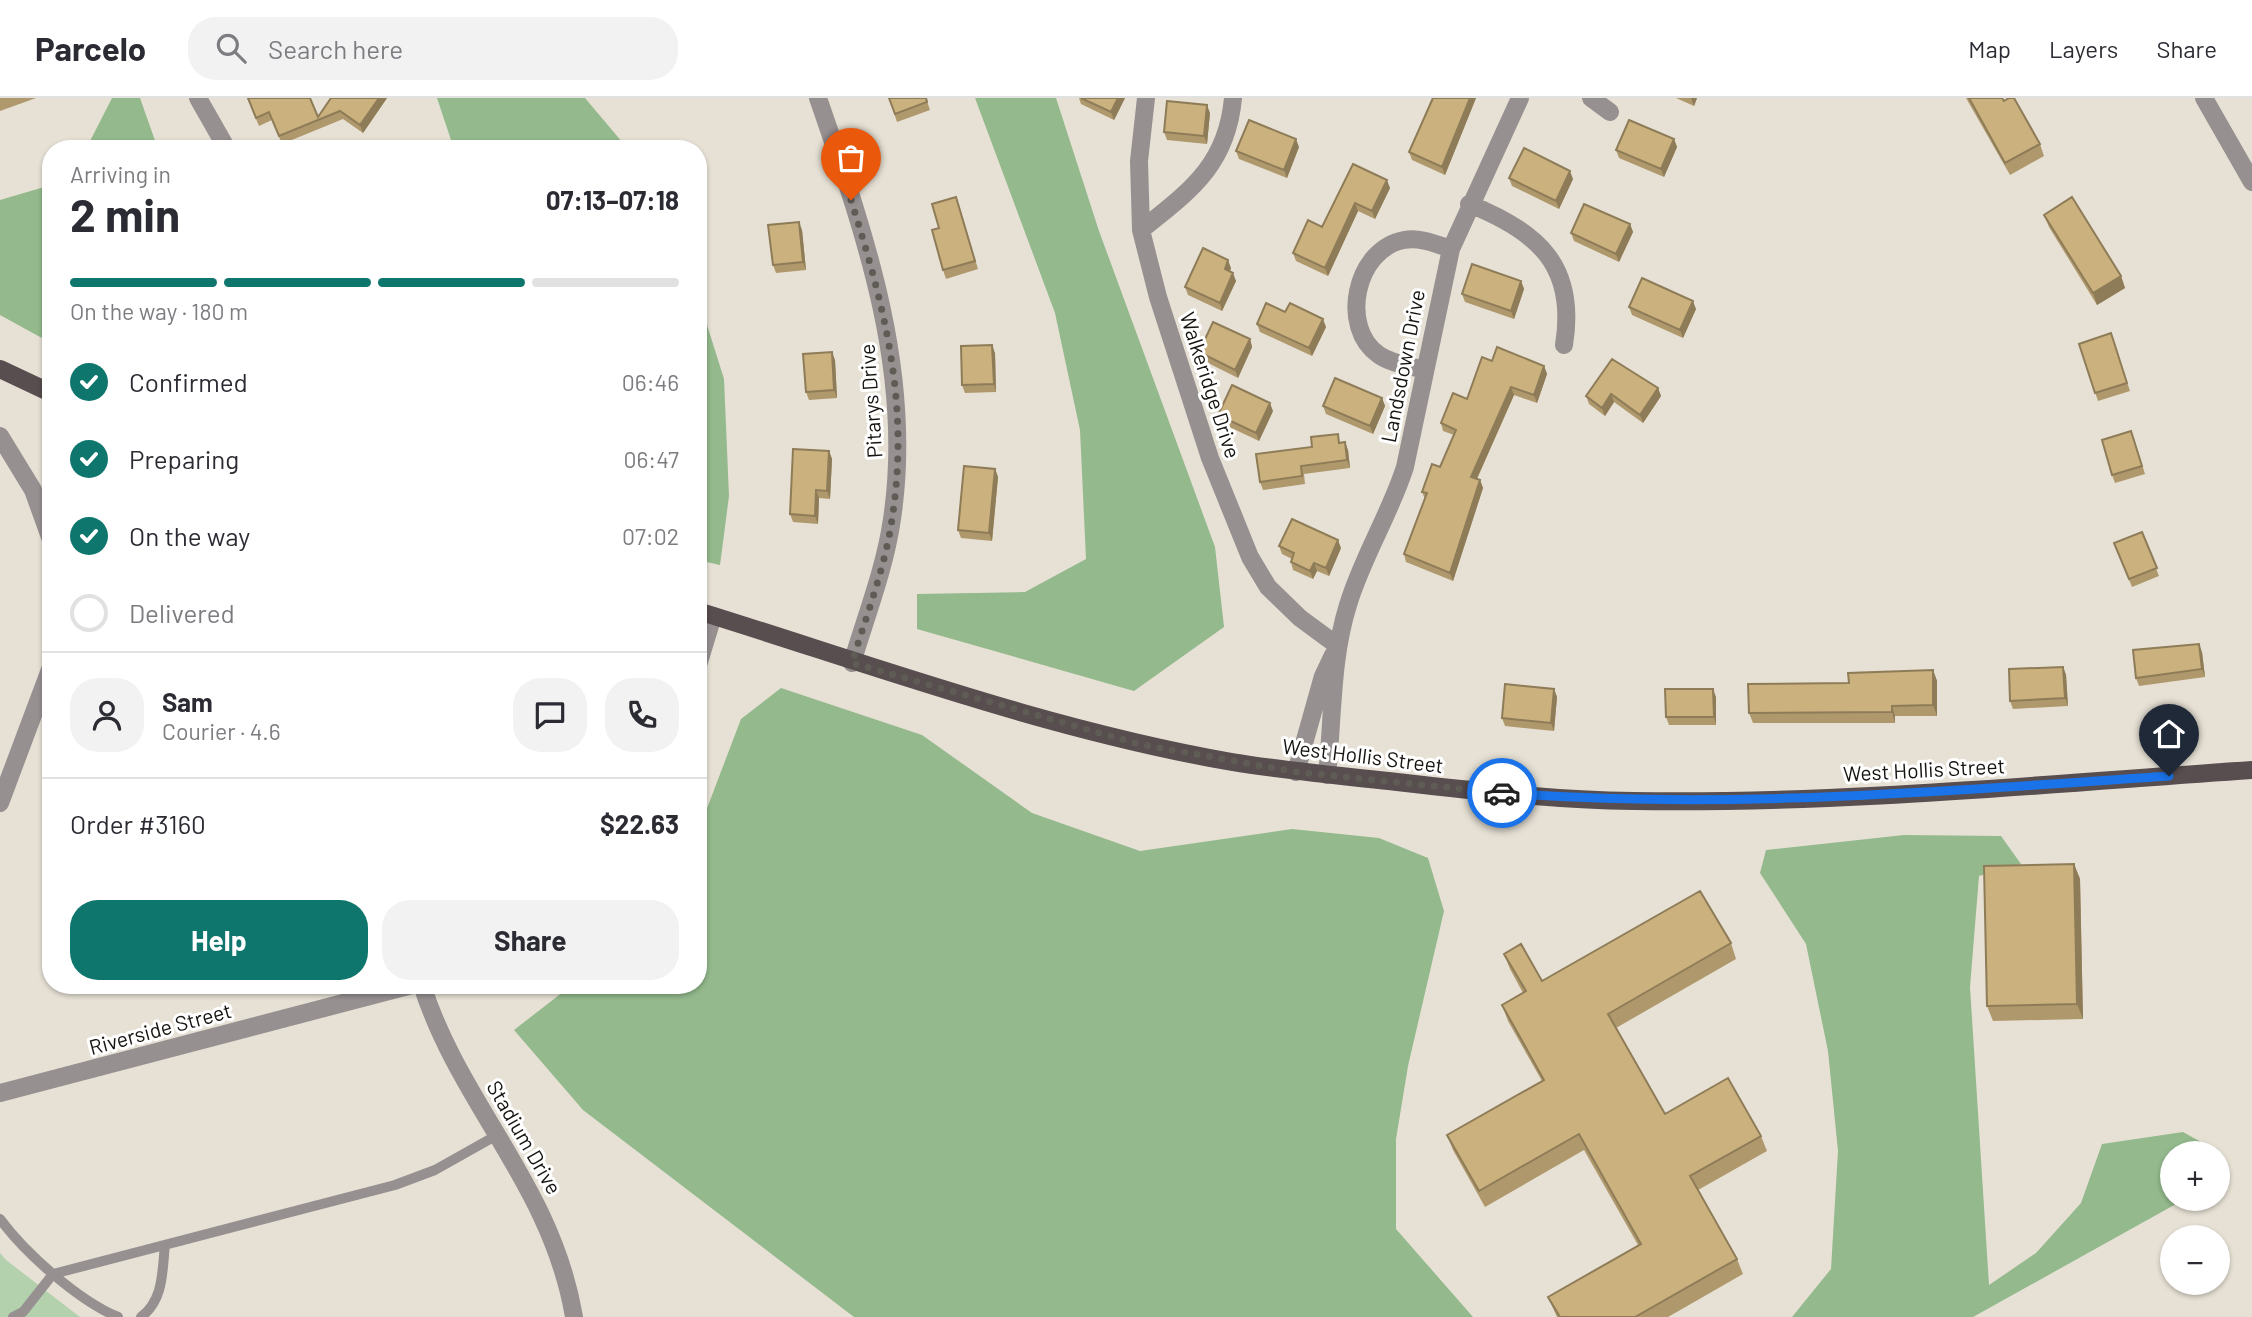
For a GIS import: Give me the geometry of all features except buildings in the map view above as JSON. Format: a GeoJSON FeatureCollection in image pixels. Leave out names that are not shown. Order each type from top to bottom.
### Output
{"type":"FeatureCollection","features":[{"type":"Feature","properties":{"kind":"main road"},"geometry":{"type":"LineString","coordinates":[[0,369],[42,389]]}},
{"type":"Feature","properties":{"kind":"main road","name":"West Hollis Street"},"geometry":{"type":"LineString","coordinates":[[707,614],[852,663],[1139,744],[1296,772],[1557,797],[1738,801],[1918,793],[2252,770]]}},
{"type":"Feature","properties":{"kind":"street"},"geometry":{"type":"LineString","coordinates":[[198,98],[222,140]]}},
{"type":"Feature","properties":{"kind":"street","name":"Pitarys Drive"},"geometry":{"type":"LineString","coordinates":[[818,98],[887,321],[895,376],[897,454],[892,521],[852,663]]}},
{"type":"Feature","properties":{"kind":"street","name":"Walkeridge Drive"},"geometry":{"type":"LineString","coordinates":[[1146,98],[1139,161],[1141,230],[1158,297],[1210,458],[1251,557],[1268,587],[1300,618],[1338,646]]}},
{"type":"Feature","properties":{"kind":"street"},"geometry":{"type":"LineString","coordinates":[[1141,230],[1182,198],[1216,159],[1229,127],[1233,98]]}},
{"type":"Feature","properties":{"kind":"street","name":"Landsdown Drive"},"geometry":{"type":"LineString","coordinates":[[1327,775],[1338,646],[1348,604],[1396,494],[1451,248],[1520,98]]}},
{"type":"Feature","properties":{"kind":"street"},"geometry":{"type":"LineString","coordinates":[[1591,98],[1610,112]]}},
{"type":"Feature","properties":{"kind":"street"},"geometry":{"type":"LineString","coordinates":[[2204,98],[2252,182]]}},
{"type":"Feature","properties":{"kind":"street"},"geometry":{"type":"LineString","coordinates":[[1469,204],[1517,226],[1547,256],[1564,295],[1567,311],[1563,345]]}},
{"type":"Feature","properties":{"kind":"street"},"geometry":{"type":"LineString","coordinates":[[1425,370],[1391,361],[1369,346],[1359,323],[1360,282],[1375,254],[1391,243],[1411,239],[1451,248]]}},
{"type":"Feature","properties":{"kind":"street"},"geometry":{"type":"LineString","coordinates":[[0,436],[33,489],[42,514]]}},
{"type":"Feature","properties":{"kind":"street","name":"Landsdown Drive"},"geometry":{"type":"LineString","coordinates":[[1296,772],[1323,676],[1338,646]]}},
{"type":"Feature","properties":{"kind":"street"},"geometry":{"type":"LineString","coordinates":[[0,803],[42,691]]}},
{"type":"Feature","properties":{"kind":"street","name":"Riverside Street"},"geometry":{"type":"LineString","coordinates":[[0,1093],[378,994]]}},
{"type":"Feature","properties":{"kind":"street","name":"Stadium Drive"},"geometry":{"type":"LineString","coordinates":[[425,994],[444,1043],[529,1186],[553,1238],[574,1317]]}},
{"type":"Feature","properties":{"kind":"lane"},"geometry":{"type":"LineString","coordinates":[[13,1317],[23,1312],[53,1274],[396,1185],[435,1170],[499,1134]]}},
{"type":"Feature","properties":{"kind":"lane"},"geometry":{"type":"LineString","coordinates":[[0,1219],[22,1248],[53,1274],[118,1317]]}},
{"type":"Feature","properties":{"kind":"lane"},"geometry":{"type":"LineString","coordinates":[[141,1317],[153,1308],[159,1293],[165,1245]]}},
{"type":"Feature","properties":{"kind":"green space"},"geometry":{"type":"Polygon","coordinates":[[[112,98],[140,98],[155,140],[91,140],[112,98]]]}},
{"type":"Feature","properties":{"kind":"green space"},"geometry":{"type":"Polygon","coordinates":[[[437,98],[585,98],[620,140],[451,140],[437,98]]]}},
{"type":"Feature","properties":{"kind":"green space"},"geometry":{"type":"Polygon","coordinates":[[[975,98],[1056,98],[1099,231],[1215,547],[1224,627],[1134,691],[917,629],[917,594],[1025,592],[1086,559],[1080,430],[1055,313],[975,98]]]}},
{"type":"Feature","properties":{"kind":"green space"},"geometry":{"type":"Polygon","coordinates":[[[42,188],[42,338],[0,315],[0,200],[42,188]]]}},
{"type":"Feature","properties":{"kind":"green space"},"geometry":{"type":"Polygon","coordinates":[[[707,325],[724,379],[729,496],[720,565],[707,562],[707,325]]]}},
{"type":"Feature","properties":{"kind":"green space"},"geometry":{"type":"Polygon","coordinates":[[[781,688],[922,735],[1032,813],[1140,851],[1292,829],[1379,838],[1428,858],[1444,911],[1408,1066],[1396,1139],[1396,1229],[1473,1317],[854,1317],[583,1110],[514,1030],[560,994],[707,994],[707,808],[741,719],[781,688]]]}},
{"type":"Feature","properties":{"kind":"green space"},"geometry":{"type":"Polygon","coordinates":[[[1904,835],[2001,836],[2021,864],[1979,876],[1970,987],[1989,1285],[2036,1253],[2081,1203],[2102,1144],[2183,1132],[2199,1141],[2160,1141],[2160,1211],[2163,1211],[1973,1317],[1792,1317],[1831,1269],[1838,1151],[1828,1051],[1806,944],[1760,873],[1766,850],[1904,835]]]}},
{"type":"Feature","properties":{"kind":"green space"},"geometry":{"type":"Polygon","coordinates":[[[0,1253],[6,1260],[80,1317],[0,1317],[0,1253]]]}},
{"type":"Feature","properties":{"kind":"way so far"},"geometry":{"type":"LineString","coordinates":[[851,200],[887,321],[895,376],[898,432],[892,521],[852,663],[1028,715],[1139,744],[1296,772],[1502,793]]}},
{"type":"Feature","properties":{"kind":"route"},"geometry":{"type":"LineString","coordinates":[[1502,793],[1631,801],[1738,801],[1918,793],[2169,776]]}}]}
